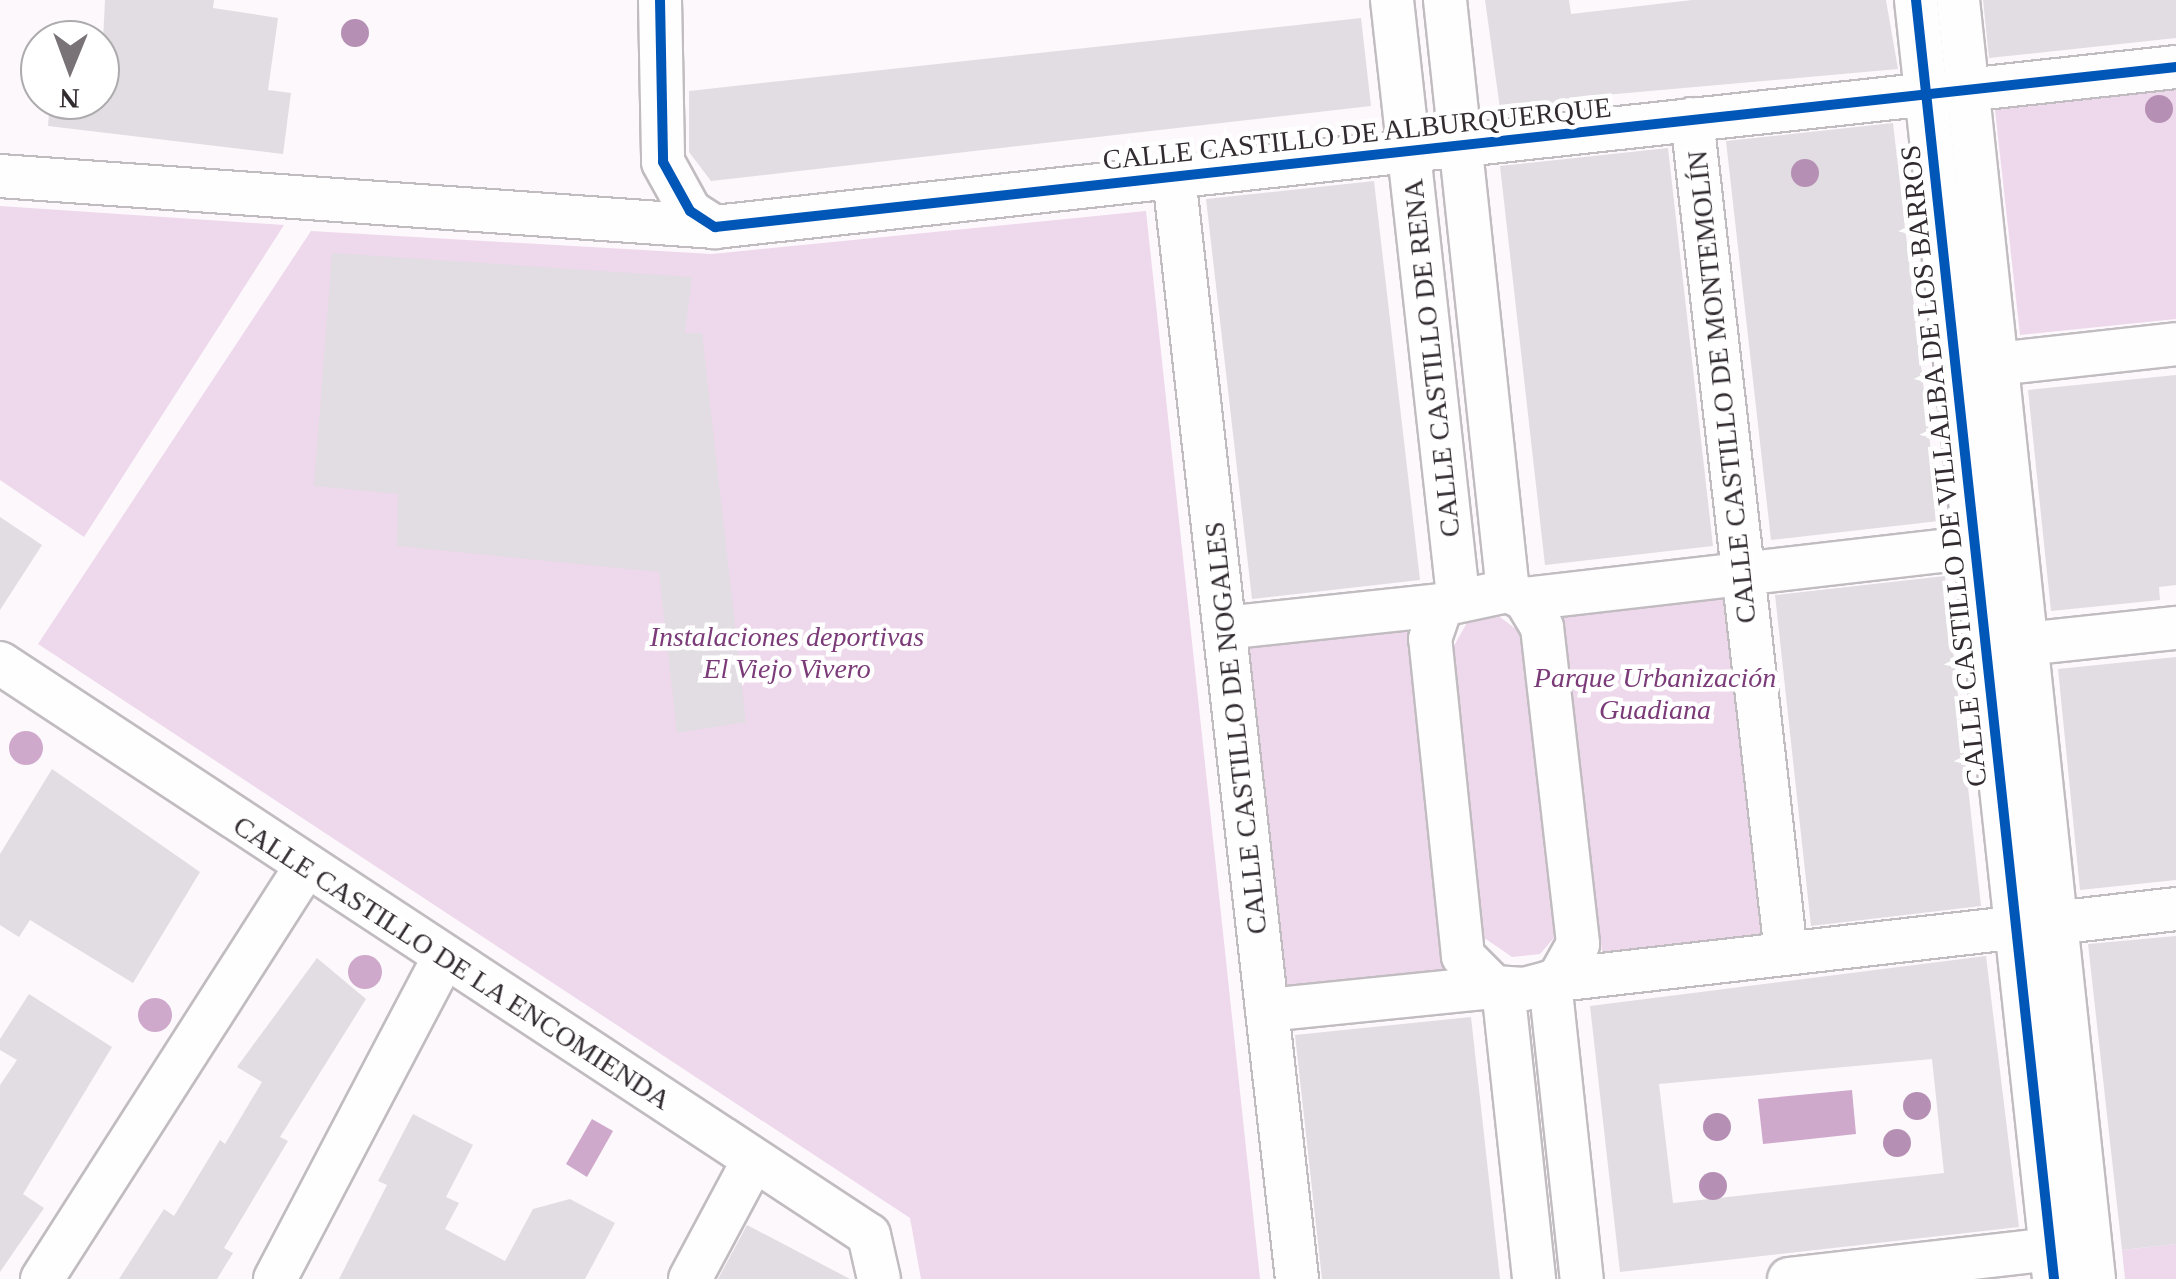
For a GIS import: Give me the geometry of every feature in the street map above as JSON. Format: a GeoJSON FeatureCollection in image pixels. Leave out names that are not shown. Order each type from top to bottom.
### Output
{"type":"FeatureCollection","features":[{"type":"Feature","properties":{"kind":"street"},"geometry":{"type":"LineString","coordinates":[[660,0],[664,162],[672,188],[733,225]]}},
{"type":"Feature","properties":{"kind":"street","name":"CALLE CASTILLO DE RENA"},"geometry":{"type":"LineString","coordinates":[[1392,0],[1450,600],[1430,638],[1463,956],[1498,987]]}},
{"type":"Feature","properties":{"kind":"street","name":"CALLE CASTILLO DE RENA"},"geometry":{"type":"LineString","coordinates":[[1445,0],[1516,595],[1542,628],[1578,944],[1554,981]]}},
{"type":"Feature","properties":{"kind":"street","name":"CALLE CASTILLO DE VILLALBA DE LOS BARROS"},"geometry":{"type":"LineString","coordinates":[[1916,0],[1947,91],[1996,364],[2026,644],[2036,925]]}},
{"type":"Feature","properties":{"kind":"street","name":"CALLE CASTILLO DE VILLALBA DE LOS BARROS"},"geometry":{"type":"LineString","coordinates":[[1958,0],[1947,91],[1975,547],[2036,925]]}},
{"type":"Feature","properties":{"kind":"street","name":"CALLE CASTILLO DE ALBURQUERQUE"},"geometry":{"type":"LineString","coordinates":[[0,176],[733,225],[2176,66]]}},
{"type":"Feature","properties":{"kind":"street","name":"CALLE CASTILLO DE MONTEMOLÍN"},"geometry":{"type":"LineString","coordinates":[[1692,120],[1786,954]]}},
{"type":"Feature","properties":{"kind":"street","name":"CALLE CASTILLO DE NOGALES"},"geometry":{"type":"LineString","coordinates":[[1174,177],[1297,1279]]}},
{"type":"Feature","properties":{"kind":"street"},"geometry":{"type":"LineString","coordinates":[[1996,364],[2176,344]]}},
{"type":"Feature","properties":{"kind":"street"},"geometry":{"type":"LineString","coordinates":[[1225,628],[1450,600],[1743,574],[1975,547]]}},
{"type":"Feature","properties":{"kind":"street"},"geometry":{"type":"LineString","coordinates":[[2026,644],[2176,628]]}},
{"type":"Feature","properties":{"kind":"street","name":"CALLE CASTILLO DE LA ENCOMIENDA"},"geometry":{"type":"LineString","coordinates":[[5,679],[306,866],[869,1235],[879,1279]]}},
{"type":"Feature","properties":{"kind":"street"},"geometry":{"type":"LineString","coordinates":[[42,1279],[306,866]]}},
{"type":"Feature","properties":{"kind":"street"},"geometry":{"type":"LineString","coordinates":[[1267,1010],[2176,909]]}},
{"type":"Feature","properties":{"kind":"street"},"geometry":{"type":"LineString","coordinates":[[1789,1279],[2052,1264],[2036,925]]}},
{"type":"Feature","properties":{"kind":"street"},"geometry":{"type":"LineString","coordinates":[[2036,925],[2094,1279]]}},
{"type":"Feature","properties":{"kind":"street"},"geometry":{"type":"LineString","coordinates":[[275,1279],[444,957]]}},
{"type":"Feature","properties":{"kind":"street"},"geometry":{"type":"LineString","coordinates":[[1554,981],[1582,1279]]}},
{"type":"Feature","properties":{"kind":"street"},"geometry":{"type":"LineString","coordinates":[[1498,987],[1534,1279]]}},
{"type":"Feature","properties":{"kind":"street"},"geometry":{"type":"LineString","coordinates":[[690,1279],[752,1161]]}},
{"type":"Feature","properties":{"kind":"green space"},"geometry":{"type":"Polygon","coordinates":[[[2176,90],[2176,319],[2020,335],[1995,110],[2176,90]]]}},
{"type":"Feature","properties":{"kind":"green space"},"geometry":{"type":"Polygon","coordinates":[[[0,206],[284,225],[84,537],[0,480],[0,206]]]}},
{"type":"Feature","properties":{"kind":"green space","name":"Instalaciones deportivas El Viejo Vivero"},"geometry":{"type":"Polygon","coordinates":[[[1146,211],[1260,1279],[921,1279],[910,1218],[38,644],[311,231],[712,254],[1146,211]]]}},
{"type":"Feature","properties":{"kind":"green space","name":"Parque Urbanización Guadiana"},"geometry":{"type":"Polygon","coordinates":[[[1728,587],[1770,941],[1603,959],[1559,605],[1728,587]]]}},
{"type":"Feature","properties":{"kind":"green space","name":"Parque Urbanización Guadiana"},"geometry":{"type":"Polygon","coordinates":[[[1500,617],[1526,637],[1559,932],[1540,954],[1512,957],[1483,937],[1451,651],[1468,621],[1500,617]]]}},
{"type":"Feature","properties":{"kind":"green space"},"geometry":{"type":"Polygon","coordinates":[[[1410,625],[1446,972],[1285,989],[1245,645],[1410,625]]]}},
{"type":"Feature","properties":{"kind":"green space"},"geometry":{"type":"Polygon","coordinates":[[[2176,1244],[2176,1279],[2125,1279],[2122,1250],[2176,1244]]]}},
{"type":"Feature","properties":{"kind":"shaded area"},"geometry":{"type":"Polygon","coordinates":[[[26,731],[38,736],[43,748],[38,760],[26,765],[14,760],[9,748],[14,736],[26,731]]]}},
{"type":"Feature","properties":{"kind":"shaded area"},"geometry":{"type":"Polygon","coordinates":[[[365,955],[377,960],[382,972],[377,984],[365,989],[353,984],[348,972],[353,960],[365,955]]]}},
{"type":"Feature","properties":{"kind":"shaded area"},"geometry":{"type":"Polygon","coordinates":[[[155,998],[167,1003],[172,1015],[167,1027],[155,1032],[143,1027],[138,1015],[143,1003],[155,998]]]}},
{"type":"Feature","properties":{"kind":"shaded area"},"geometry":{"type":"Polygon","coordinates":[[[1852,1090],[1856,1134],[1763,1144],[1758,1099],[1852,1090]]]}},
{"type":"Feature","properties":{"kind":"shaded area"},"geometry":{"type":"Polygon","coordinates":[[[592,1119],[613,1131],[587,1177],[566,1164],[592,1119]]]}},
{"type":"Feature","properties":{"kind":"building"},"geometry":{"type":"Polygon","coordinates":[[[105,0],[214,0],[213,8],[278,18],[268,90],[291,93],[283,154],[48,126],[48,120],[120,120],[120,20],[104,20],[105,0]]]}},
{"type":"Feature","properties":{"kind":"building"},"geometry":{"type":"Polygon","coordinates":[[[1485,0],[1569,0],[1571,14],[1692,0],[1886,0],[1898,69],[1582,97],[1583,107],[1501,116],[1485,0]]]}},
{"type":"Feature","properties":{"kind":"building"},"geometry":{"type":"Polygon","coordinates":[[[1983,0],[2176,0],[2176,38],[1989,58],[1983,0]]]}},
{"type":"Feature","properties":{"kind":"building"},"geometry":{"type":"Polygon","coordinates":[[[1361,18],[1371,106],[711,181],[689,152],[689,91],[1361,18]]]}},
{"type":"Feature","properties":{"kind":"building"},"geometry":{"type":"Polygon","coordinates":[[[1893,123],[1939,521],[1771,540],[1726,141],[1893,123]]]}},
{"type":"Feature","properties":{"kind":"building"},"geometry":{"type":"Polygon","coordinates":[[[1668,148],[1713,546],[1545,565],[1500,166],[1668,148]]]}},
{"type":"Feature","properties":{"kind":"building"},"geometry":{"type":"Polygon","coordinates":[[[1374,181],[1420,580],[1252,599],[1206,199],[1374,181]]]}},
{"type":"Feature","properties":{"kind":"building"},"geometry":{"type":"Polygon","coordinates":[[[332,253],[692,277],[685,333],[702,333],[746,722],[677,733],[659,572],[397,546],[398,494],[314,486],[332,253]]]}},
{"type":"Feature","properties":{"kind":"building"},"geometry":{"type":"Polygon","coordinates":[[[2176,375],[2176,585],[2159,587],[2160,600],[2051,611],[2028,390],[2176,375]]]}},
{"type":"Feature","properties":{"kind":"building"},"geometry":{"type":"Polygon","coordinates":[[[0,517],[42,545],[0,610],[0,517]]]}},
{"type":"Feature","properties":{"kind":"building"},"geometry":{"type":"Polygon","coordinates":[[[1945,576],[1981,906],[1811,926],[1775,595],[1945,576]]]}},
{"type":"Feature","properties":{"kind":"building"},"geometry":{"type":"Polygon","coordinates":[[[2176,657],[2176,880],[2080,890],[2058,669],[2176,657]]]}},
{"type":"Feature","properties":{"kind":"building"},"geometry":{"type":"Polygon","coordinates":[[[52,769],[200,872],[133,983],[30,920],[19,937],[0,925],[0,854],[52,769]]]}},
{"type":"Feature","properties":{"kind":"building"},"geometry":{"type":"Polygon","coordinates":[[[2176,936],[2176,1244],[2122,1250],[2088,944],[2176,936]]]}},
{"type":"Feature","properties":{"kind":"building"},"geometry":{"type":"Polygon","coordinates":[[[1986,956],[2019,1227],[1620,1272],[1590,1006],[1986,956]],[[1932,1059],[1659,1084],[1673,1203],[1944,1173],[1932,1059]]]}},
{"type":"Feature","properties":{"kind":"building"},"geometry":{"type":"Polygon","coordinates":[[[317,958],[366,999],[280,1137],[288,1141],[224,1248],[233,1253],[217,1279],[119,1279],[164,1209],[174,1216],[220,1140],[225,1144],[262,1082],[237,1067],[317,958]]]}},
{"type":"Feature","properties":{"kind":"building"},"geometry":{"type":"Polygon","coordinates":[[[29,994],[112,1047],[23,1194],[44,1208],[0,1272],[0,1085],[17,1060],[0,1050],[0,1039],[29,994]]]}},
{"type":"Feature","properties":{"kind":"building"},"geometry":{"type":"Polygon","coordinates":[[[1471,1017],[1500,1279],[1322,1279],[1295,1035],[1471,1017]]]}},
{"type":"Feature","properties":{"kind":"building"},"geometry":{"type":"Polygon","coordinates":[[[413,1114],[473,1145],[446,1197],[459,1203],[445,1229],[505,1261],[533,1209],[570,1199],[615,1223],[585,1279],[339,1279],[387,1185],[378,1181],[413,1114]]]}},
{"type":"Feature","properties":{"kind":"building"},"geometry":{"type":"Polygon","coordinates":[[[747,1225],[850,1279],[718,1279],[747,1225]]]}},
{"type":"Feature","properties":{"kind":"cycle path"},"geometry":{"type":"LineString","coordinates":[[660,0],[663,162],[690,211],[715,227],[2176,67]]}},
{"type":"Feature","properties":{"kind":"cycle path"},"geometry":{"type":"LineString","coordinates":[[1916,0],[2054,1279]]}}]}
